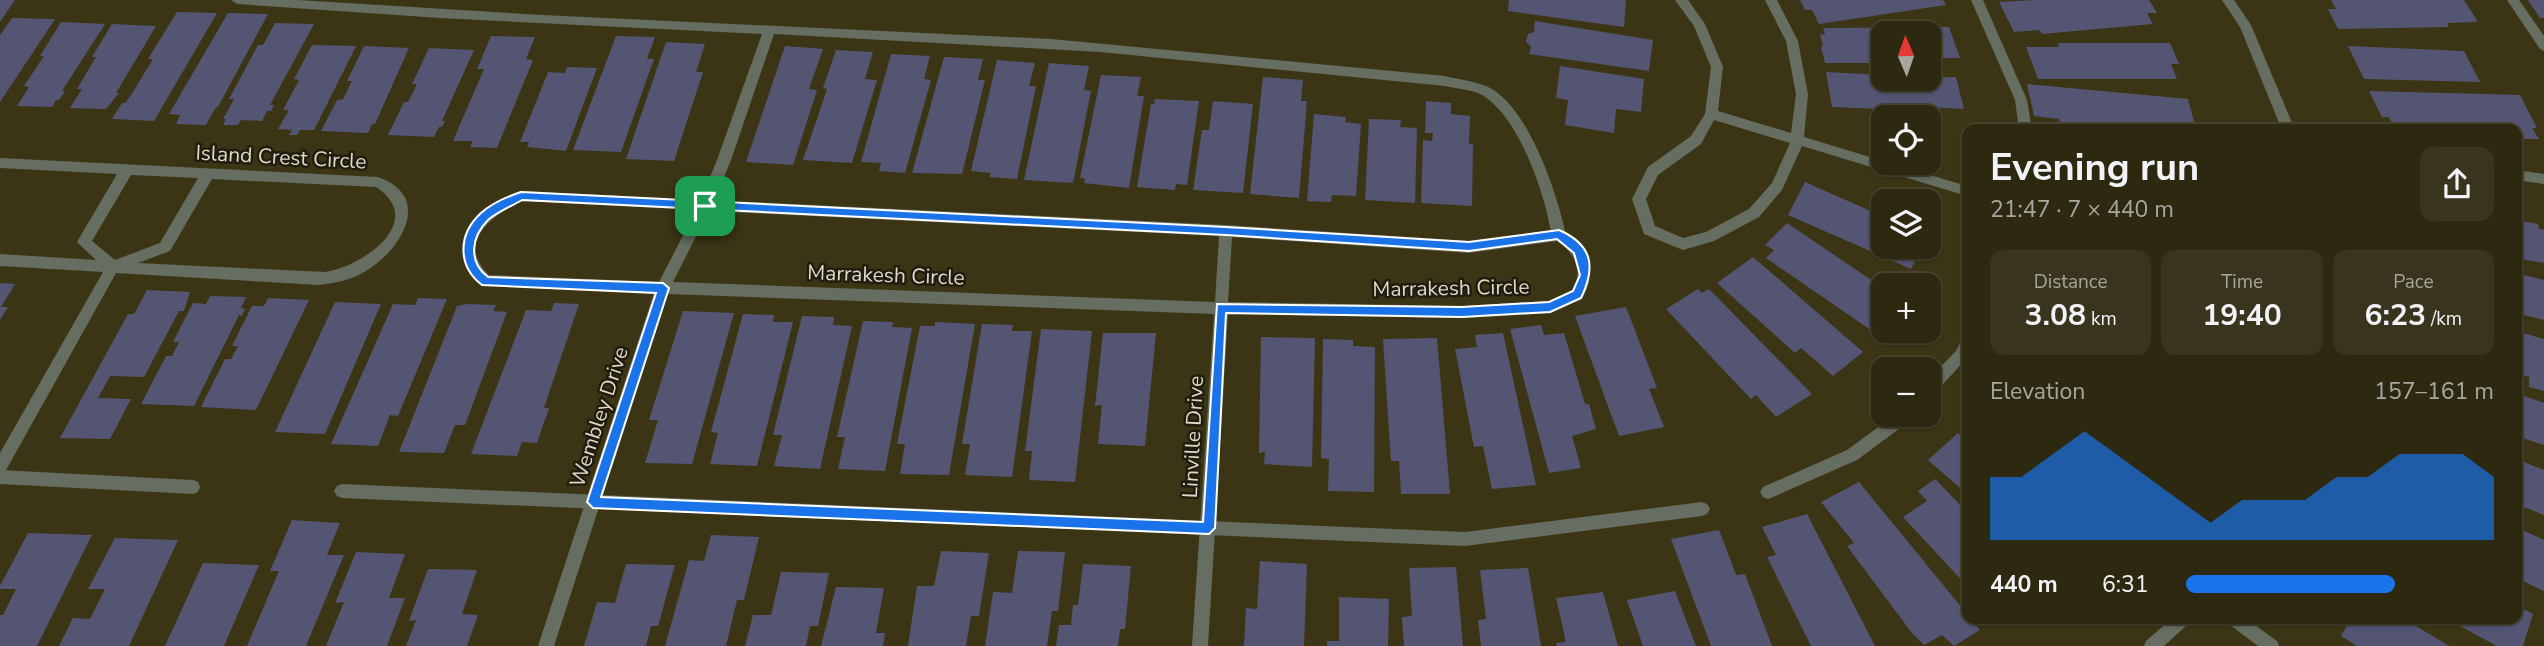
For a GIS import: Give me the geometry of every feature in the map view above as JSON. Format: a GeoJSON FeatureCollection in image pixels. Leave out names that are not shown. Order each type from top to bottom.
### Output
{"type":"FeatureCollection","features":[{"type":"Feature","properties":{"kind":"street"},"geometry":{"type":"LineString","coordinates":[[237,0],[583,23],[770,29],[1054,44],[1445,81],[1489,93],[1513,120],[1553,204],[1559,235]]}},
{"type":"Feature","properties":{"kind":"street"},"geometry":{"type":"LineString","coordinates":[[1681,0],[1699,24],[1717,67],[1711,114],[1696,140],[1653,171],[1639,199],[1650,230],[1683,244],[1709,237],[1754,213],[1777,186],[1797,142],[1802,94],[1792,41],[1771,0]]}},
{"type":"Feature","properties":{"kind":"street"},"geometry":{"type":"LineString","coordinates":[[1977,0],[2021,100],[2025,124]]}},
{"type":"Feature","properties":{"kind":"street"},"geometry":{"type":"LineString","coordinates":[[2228,0],[2245,25],[2286,124]]}},
{"type":"Feature","properties":{"kind":"street"},"geometry":{"type":"LineString","coordinates":[[2513,0],[2544,46]]}},
{"type":"Feature","properties":{"kind":"street","name":"Wembley Drive"},"geometry":{"type":"LineString","coordinates":[[546,646],[663,288],[705,206],[770,29]]}},
{"type":"Feature","properties":{"kind":"street"},"geometry":{"type":"LineString","coordinates":[[1711,114],[1962,190]]}},
{"type":"Feature","properties":{"kind":"street","name":"Island Crest Circle"},"geometry":{"type":"LineString","coordinates":[[0,163],[377,182],[389,187],[399,198],[402,218],[392,242],[379,256],[340,276],[319,279],[0,260]]}},
{"type":"Feature","properties":{"kind":"street"},"geometry":{"type":"LineString","coordinates":[[113,266],[84,242],[126,171]]}},
{"type":"Feature","properties":{"kind":"street"},"geometry":{"type":"LineString","coordinates":[[0,467],[113,266],[165,247],[207,174]]}},
{"type":"Feature","properties":{"kind":"street"},"geometry":{"type":"LineString","coordinates":[[2522,177],[2544,179]]}},
{"type":"Feature","properties":{"kind":"street","name":"Marrakesh Circle"},"geometry":{"type":"LineString","coordinates":[[521,196],[1226,231],[1469,247],[1559,235],[1578,250],[1586,275],[1577,295],[1550,307],[1462,312],[1221,308],[485,281],[474,273],[468,262],[469,239],[485,216],[521,196]]}},
{"type":"Feature","properties":{"kind":"street","name":"Linville Drive"},"geometry":{"type":"LineString","coordinates":[[1200,646],[1226,231]]}},
{"type":"Feature","properties":{"kind":"street"},"geometry":{"type":"LineString","coordinates":[[1941,377],[1962,353]]}},
{"type":"Feature","properties":{"kind":"street"},"geometry":{"type":"LineString","coordinates":[[1768,492],[1853,455],[1890,427]]}},
{"type":"Feature","properties":{"kind":"street"},"geometry":{"type":"LineString","coordinates":[[0,477],[192,487]]}},
{"type":"Feature","properties":{"kind":"street"},"geometry":{"type":"LineString","coordinates":[[342,491],[1465,539],[1702,509]]}},
{"type":"Feature","properties":{"kind":"street"},"geometry":{"type":"LineString","coordinates":[[2152,646],[2177,624]]}},
{"type":"Feature","properties":{"kind":"street"},"geometry":{"type":"LineString","coordinates":[[2241,624],[2270,646]]}},
{"type":"Feature","properties":{"kind":"building"},"geometry":{"type":"Polygon","coordinates":[[[0,0],[15,0],[0,22],[0,0]]]}},
{"type":"Feature","properties":{"kind":"building"},"geometry":{"type":"Polygon","coordinates":[[[1509,0],[1626,0],[1624,27],[1508,11],[1509,0]]]}},
{"type":"Feature","properties":{"kind":"building"},"geometry":{"type":"Polygon","coordinates":[[[1800,0],[1943,0],[1946,5],[1819,24],[1812,10],[1805,10],[1800,0]]]}},
{"type":"Feature","properties":{"kind":"building"},"geometry":{"type":"Polygon","coordinates":[[[2149,0],[2157,13],[2147,13],[2153,24],[2042,34],[2039,30],[2014,32],[1999,2],[2149,0]]]}},
{"type":"Feature","properties":{"kind":"building"},"geometry":{"type":"Polygon","coordinates":[[[2331,0],[2464,0],[2478,22],[2447,23],[2449,27],[2338,29],[2328,9],[2336,9],[2331,0]]]}},
{"type":"Feature","properties":{"kind":"building"},"geometry":{"type":"Polygon","coordinates":[[[2528,0],[2544,0],[2544,18],[2540,18],[2528,0]]]}},
{"type":"Feature","properties":{"kind":"building"},"geometry":{"type":"Polygon","coordinates":[[[177,12],[217,13],[154,121],[112,119],[131,95],[153,59],[148,59],[177,12]]]}},
{"type":"Feature","properties":{"kind":"building"},"geometry":{"type":"Polygon","coordinates":[[[228,13],[268,14],[206,125],[176,124],[180,115],[169,114],[228,13]]]}},
{"type":"Feature","properties":{"kind":"building"},"geometry":{"type":"Polygon","coordinates":[[[12,18],[55,19],[0,102],[0,35],[12,18]]]}},
{"type":"Feature","properties":{"kind":"building"},"geometry":{"type":"Polygon","coordinates":[[[1535,21],[1653,40],[1649,71],[1529,54],[1531,46],[1526,42],[1528,34],[1534,32],[1535,21]]]}},
{"type":"Feature","properties":{"kind":"building"},"geometry":{"type":"Polygon","coordinates":[[[61,22],[105,24],[62,91],[65,91],[52,107],[17,106],[29,87],[24,86],[44,56],[40,56],[61,22]]]}},
{"type":"Feature","properties":{"kind":"building"},"geometry":{"type":"Polygon","coordinates":[[[275,23],[314,24],[270,105],[274,105],[271,111],[267,111],[262,121],[241,120],[238,125],[223,125],[226,119],[223,119],[234,99],[229,99],[258,45],[263,45],[275,23]]]}},
{"type":"Feature","properties":{"kind":"building"},"geometry":{"type":"Polygon","coordinates":[[[112,24],[156,26],[116,93],[119,93],[106,109],[70,108],[82,89],[77,89],[96,57],[92,57],[112,24]]]}},
{"type":"Feature","properties":{"kind":"building"},"geometry":{"type":"Polygon","coordinates":[[[1941,27],[1949,27],[1960,58],[1941,58],[1941,27]]]}},
{"type":"Feature","properties":{"kind":"building"},"geometry":{"type":"Polygon","coordinates":[[[1823,28],[1871,28],[1871,63],[1825,63],[1820,34],[1825,35],[1823,28]]]}},
{"type":"Feature","properties":{"kind":"building"},"geometry":{"type":"Polygon","coordinates":[[[491,36],[535,37],[526,59],[533,60],[497,148],[470,147],[473,141],[453,141],[484,69],[477,69],[491,36]]]}},
{"type":"Feature","properties":{"kind":"building"},"geometry":{"type":"Polygon","coordinates":[[[616,36],[655,37],[647,59],[654,59],[621,152],[573,150],[616,36]]]}},
{"type":"Feature","properties":{"kind":"building"},"geometry":{"type":"Polygon","coordinates":[[[666,42],[705,44],[696,72],[703,72],[674,161],[626,159],[666,42]]]}},
{"type":"Feature","properties":{"kind":"building"},"geometry":{"type":"Polygon","coordinates":[[[2058,43],[2170,43],[2179,64],[2171,64],[2177,79],[2038,79],[2026,47],[2059,47],[2058,43]]]}},
{"type":"Feature","properties":{"kind":"building"},"geometry":{"type":"Polygon","coordinates":[[[312,45],[356,46],[314,130],[300,130],[297,135],[289,135],[292,130],[278,129],[289,110],[283,110],[299,80],[294,79],[312,45]]]}},
{"type":"Feature","properties":{"kind":"building"},"geometry":{"type":"Polygon","coordinates":[[[364,46],[409,48],[375,124],[372,124],[368,133],[321,131],[337,100],[343,99],[352,81],[347,81],[364,46]]]}},
{"type":"Feature","properties":{"kind":"building"},"geometry":{"type":"Polygon","coordinates":[[[785,46],[823,49],[809,89],[817,90],[793,165],[746,162],[785,46]]]}},
{"type":"Feature","properties":{"kind":"building"},"geometry":{"type":"Polygon","coordinates":[[[2348,46],[2464,51],[2480,82],[2364,79],[2348,46]]]}},
{"type":"Feature","properties":{"kind":"building"},"geometry":{"type":"Polygon","coordinates":[[[429,48],[474,50],[442,121],[445,121],[434,137],[388,135],[404,102],[408,102],[417,84],[412,84],[429,48]]]}},
{"type":"Feature","properties":{"kind":"building"},"geometry":{"type":"Polygon","coordinates":[[[836,50],[873,52],[865,79],[877,80],[852,163],[803,160],[827,89],[823,88],[836,50]]]}},
{"type":"Feature","properties":{"kind":"building"},"geometry":{"type":"Polygon","coordinates":[[[891,54],[930,56],[924,79],[931,80],[905,173],[879,171],[881,163],[861,162],[891,54]]]}},
{"type":"Feature","properties":{"kind":"building"},"geometry":{"type":"Polygon","coordinates":[[[944,57],[983,59],[978,80],[985,80],[962,174],[912,173],[944,57]]]}},
{"type":"Feature","properties":{"kind":"building"},"geometry":{"type":"Polygon","coordinates":[[[997,60],[1035,63],[1029,86],[1036,86],[1017,179],[989,177],[991,173],[971,171],[997,60]]]}},
{"type":"Feature","properties":{"kind":"building"},"geometry":{"type":"Polygon","coordinates":[[[1049,63],[1089,66],[1084,90],[1091,91],[1073,183],[1024,180],[1049,63]]]}},
{"type":"Feature","properties":{"kind":"building"},"geometry":{"type":"Polygon","coordinates":[[[1560,66],[1644,79],[1641,112],[1616,109],[1614,133],[1565,125],[1568,100],[1556,98],[1560,66]]]}},
{"type":"Feature","properties":{"kind":"building"},"geometry":{"type":"Polygon","coordinates":[[[567,67],[597,68],[566,151],[527,147],[529,142],[520,142],[548,72],[565,73],[567,67]]]}},
{"type":"Feature","properties":{"kind":"building"},"geometry":{"type":"Polygon","coordinates":[[[1826,72],[1871,74],[1871,91],[1941,91],[1941,77],[1956,77],[1964,109],[1941,108],[1941,105],[1871,105],[1871,109],[1832,107],[1826,72]]]}},
{"type":"Feature","properties":{"kind":"building"},"geometry":{"type":"Polygon","coordinates":[[[1101,75],[1141,77],[1137,96],[1144,96],[1129,188],[1084,183],[1085,179],[1080,178],[1101,75]]]}},
{"type":"Feature","properties":{"kind":"building"},"geometry":{"type":"Polygon","coordinates":[[[1263,77],[1303,80],[1301,101],[1307,101],[1299,198],[1250,194],[1263,77]]]}},
{"type":"Feature","properties":{"kind":"building"},"geometry":{"type":"Polygon","coordinates":[[[2027,84],[2188,99],[2195,124],[2070,124],[2060,123],[2059,119],[2034,116],[2027,84]]]}},
{"type":"Feature","properties":{"kind":"building"},"geometry":{"type":"Polygon","coordinates":[[[2369,91],[2520,95],[2537,128],[2532,128],[2539,139],[2522,139],[2522,124],[2392,124],[2389,117],[2382,117],[2369,91]]]}},
{"type":"Feature","properties":{"kind":"building"},"geometry":{"type":"Polygon","coordinates":[[[1155,99],[1199,101],[1187,185],[1176,184],[1175,190],[1137,187],[1151,104],[1154,104],[1155,99]]]}},
{"type":"Feature","properties":{"kind":"building"},"geometry":{"type":"Polygon","coordinates":[[[1213,101],[1253,104],[1243,193],[1193,190],[1202,130],[1209,130],[1213,101]]]}},
{"type":"Feature","properties":{"kind":"building"},"geometry":{"type":"Polygon","coordinates":[[[1426,101],[1451,103],[1451,114],[1470,116],[1469,144],[1473,144],[1472,206],[1421,203],[1423,140],[1432,141],[1433,133],[1425,133],[1426,101]]]}},
{"type":"Feature","properties":{"kind":"building"},"geometry":{"type":"Polygon","coordinates":[[[1314,114],[1346,117],[1345,122],[1361,124],[1356,196],[1332,195],[1331,202],[1307,201],[1314,114]]]}},
{"type":"Feature","properties":{"kind":"building"},"geometry":{"type":"Polygon","coordinates":[[[1369,119],[1401,120],[1400,127],[1417,128],[1415,203],[1365,200],[1369,119]]]}},
{"type":"Feature","properties":{"kind":"building"},"geometry":{"type":"Polygon","coordinates":[[[1805,182],[1871,211],[1871,251],[1788,215],[1805,182]]]}},
{"type":"Feature","properties":{"kind":"building"},"geometry":{"type":"Polygon","coordinates":[[[2522,221],[2538,224],[2539,229],[2544,230],[2544,263],[2522,259],[2522,221]]]}},
{"type":"Feature","properties":{"kind":"building"},"geometry":{"type":"Polygon","coordinates":[[[1787,223],[1871,280],[1871,330],[1766,258],[1774,250],[1765,245],[1787,223]]]}},
{"type":"Feature","properties":{"kind":"building"},"geometry":{"type":"Polygon","coordinates":[[[1753,257],[1863,352],[1833,376],[1801,348],[1795,353],[1717,283],[1753,257]]]}},
{"type":"Feature","properties":{"kind":"building"},"geometry":{"type":"Polygon","coordinates":[[[1888,259],[1916,259],[1911,269],[1888,259]]]}},
{"type":"Feature","properties":{"kind":"building"},"geometry":{"type":"Polygon","coordinates":[[[2522,274],[2544,280],[2544,320],[2522,314],[2522,274]]]}},
{"type":"Feature","properties":{"kind":"building"},"geometry":{"type":"Polygon","coordinates":[[[0,283],[15,284],[1,307],[8,307],[0,320],[0,283]]]}},
{"type":"Feature","properties":{"kind":"building"},"geometry":{"type":"Polygon","coordinates":[[[1698,289],[1702,293],[1709,289],[1812,394],[1776,417],[1756,395],[1751,399],[1666,309],[1698,289]]]}},
{"type":"Feature","properties":{"kind":"building"},"geometry":{"type":"Polygon","coordinates":[[[147,290],[190,292],[184,311],[179,311],[144,377],[110,376],[98,398],[131,399],[110,439],[60,438],[128,314],[134,314],[147,290]]]}},
{"type":"Feature","properties":{"kind":"building"},"geometry":{"type":"Polygon","coordinates":[[[210,296],[246,297],[241,308],[245,309],[242,316],[239,315],[194,406],[141,404],[166,356],[172,356],[179,342],[173,342],[193,303],[206,304],[210,296]]]}},
{"type":"Feature","properties":{"kind":"building"},"geometry":{"type":"Polygon","coordinates":[[[268,298],[309,300],[256,410],[201,407],[225,359],[231,359],[238,346],[232,346],[252,306],[264,306],[268,298]]]}},
{"type":"Feature","properties":{"kind":"building"},"geometry":{"type":"Polygon","coordinates":[[[418,298],[447,299],[398,416],[390,415],[378,446],[331,444],[393,304],[415,305],[418,298]]]}},
{"type":"Feature","properties":{"kind":"building"},"geometry":{"type":"Polygon","coordinates":[[[335,302],[381,304],[325,434],[275,432],[335,302]]]}},
{"type":"Feature","properties":{"kind":"building"},"geometry":{"type":"Polygon","coordinates":[[[554,303],[579,304],[544,408],[549,408],[537,443],[522,442],[517,456],[471,454],[526,310],[551,311],[554,303]]]}},
{"type":"Feature","properties":{"kind":"building"},"geometry":{"type":"Polygon","coordinates":[[[496,305],[493,311],[507,312],[465,425],[455,425],[444,453],[399,452],[457,306],[496,305]]]}},
{"type":"Feature","properties":{"kind":"building"},"geometry":{"type":"Polygon","coordinates":[[[1626,307],[1657,388],[1649,389],[1664,427],[1619,436],[1575,316],[1626,307]]]}},
{"type":"Feature","properties":{"kind":"building"},"geometry":{"type":"Polygon","coordinates":[[[683,311],[734,313],[692,464],[645,463],[658,420],[649,420],[683,311]]]}},
{"type":"Feature","properties":{"kind":"building"},"geometry":{"type":"Polygon","coordinates":[[[743,314],[774,315],[773,322],[793,322],[757,466],[710,464],[718,433],[711,432],[743,314]]]}},
{"type":"Feature","properties":{"kind":"building"},"geometry":{"type":"Polygon","coordinates":[[[802,316],[834,317],[833,325],[852,326],[820,469],[774,466],[782,435],[773,435],[802,316]]]}},
{"type":"Feature","properties":{"kind":"building"},"geometry":{"type":"Polygon","coordinates":[[[863,321],[893,322],[892,327],[912,328],[885,471],[838,469],[845,437],[837,437],[863,321]]]}},
{"type":"Feature","properties":{"kind":"building"},"geometry":{"type":"Polygon","coordinates":[[[935,322],[975,324],[949,475],[900,474],[905,444],[897,444],[920,326],[935,326],[935,322]]]}},
{"type":"Feature","properties":{"kind":"building"},"geometry":{"type":"Polygon","coordinates":[[[982,324],[1013,325],[1012,331],[1032,331],[1012,477],[965,475],[970,444],[962,444],[982,324]]]}},
{"type":"Feature","properties":{"kind":"building"},"geometry":{"type":"Polygon","coordinates":[[[1541,325],[1544,335],[1564,333],[1585,404],[1589,404],[1596,429],[1572,436],[1581,468],[1549,473],[1510,329],[1541,325]]]}},
{"type":"Feature","properties":{"kind":"building"},"geometry":{"type":"Polygon","coordinates":[[[1041,329],[1092,331],[1075,482],[1029,480],[1032,451],[1025,451],[1041,329]]]}},
{"type":"Feature","properties":{"kind":"building"},"geometry":{"type":"Polygon","coordinates":[[[1103,333],[1156,333],[1145,446],[1098,444],[1102,405],[1095,406],[1103,333]]]}},
{"type":"Feature","properties":{"kind":"building"},"geometry":{"type":"Polygon","coordinates":[[[1503,333],[1536,485],[1492,489],[1483,446],[1474,447],[1455,349],[1477,347],[1475,335],[1503,333]]]}},
{"type":"Feature","properties":{"kind":"building"},"geometry":{"type":"Polygon","coordinates":[[[2522,333],[2544,339],[2544,391],[2529,387],[2529,377],[2522,375],[2522,333]]]}},
{"type":"Feature","properties":{"kind":"building"},"geometry":{"type":"Polygon","coordinates":[[[1261,337],[1315,338],[1312,467],[1264,464],[1265,452],[1259,453],[1261,337]]]}},
{"type":"Feature","properties":{"kind":"building"},"geometry":{"type":"Polygon","coordinates":[[[1437,338],[1450,494],[1401,494],[1399,461],[1391,461],[1383,339],[1437,338]]]}},
{"type":"Feature","properties":{"kind":"building"},"geometry":{"type":"Polygon","coordinates":[[[1323,339],[1353,340],[1353,346],[1375,347],[1374,492],[1328,491],[1329,459],[1321,458],[1323,339]]]}},
{"type":"Feature","properties":{"kind":"building"},"geometry":{"type":"Polygon","coordinates":[[[2522,395],[2544,403],[2544,445],[2522,438],[2522,395]]]}},
{"type":"Feature","properties":{"kind":"building"},"geometry":{"type":"Polygon","coordinates":[[[1958,433],[1962,437],[1962,490],[1928,460],[1958,433]]]}},
{"type":"Feature","properties":{"kind":"building"},"geometry":{"type":"Polygon","coordinates":[[[2522,461],[2544,470],[2544,515],[2522,506],[2522,461]]]}},
{"type":"Feature","properties":{"kind":"building"},"geometry":{"type":"Polygon","coordinates":[[[1935,479],[1962,507],[1962,581],[1903,517],[1927,501],[1918,491],[1935,479]]]}},
{"type":"Feature","properties":{"kind":"building"},"geometry":{"type":"Polygon","coordinates":[[[1859,482],[1962,608],[1962,624],[1975,624],[1980,630],[1954,646],[1942,635],[1924,645],[1912,633],[1847,546],[1854,543],[1821,502],[1859,482]]]}},
{"type":"Feature","properties":{"kind":"building"},"geometry":{"type":"Polygon","coordinates":[[[1807,514],[1875,646],[1811,646],[1767,557],[1776,555],[1762,527],[1807,514]]]}},
{"type":"Feature","properties":{"kind":"building"},"geometry":{"type":"Polygon","coordinates":[[[292,520],[340,523],[327,555],[344,555],[306,646],[247,646],[279,571],[270,571],[292,520]]]}},
{"type":"Feature","properties":{"kind":"building"},"geometry":{"type":"Polygon","coordinates":[[[1719,530],[1736,575],[1745,574],[1772,646],[1711,646],[1671,539],[1719,530]]]}},
{"type":"Feature","properties":{"kind":"building"},"geometry":{"type":"Polygon","coordinates":[[[2522,530],[2544,540],[2544,591],[2522,581],[2522,530]]]}},
{"type":"Feature","properties":{"kind":"building"},"geometry":{"type":"Polygon","coordinates":[[[28,533],[92,535],[37,646],[0,646],[0,615],[3,615],[16,589],[0,589],[0,586],[28,533]]]}},
{"type":"Feature","properties":{"kind":"building"},"geometry":{"type":"Polygon","coordinates":[[[711,535],[759,537],[744,600],[737,600],[726,646],[665,646],[689,560],[704,561],[711,535]]]}},
{"type":"Feature","properties":{"kind":"building"},"geometry":{"type":"Polygon","coordinates":[[[115,538],[178,540],[129,646],[59,646],[73,618],[90,619],[105,589],[88,589],[115,538]]]}},
{"type":"Feature","properties":{"kind":"building"},"geometry":{"type":"Polygon","coordinates":[[[941,551],[989,553],[979,616],[971,616],[966,646],[908,646],[917,586],[934,586],[941,551]]]}},
{"type":"Feature","properties":{"kind":"building"},"geometry":{"type":"Polygon","coordinates":[[[1018,551],[1065,552],[1058,611],[1052,611],[1047,646],[985,646],[993,592],[1012,593],[1018,551]]]}},
{"type":"Feature","properties":{"kind":"building"},"geometry":{"type":"Polygon","coordinates":[[[356,552],[405,554],[389,598],[405,598],[387,646],[326,646],[344,602],[335,603],[356,552]]]}},
{"type":"Feature","properties":{"kind":"building"},"geometry":{"type":"Polygon","coordinates":[[[1260,561],[1307,564],[1304,646],[1244,646],[1246,608],[1257,609],[1260,561]]]}},
{"type":"Feature","properties":{"kind":"building"},"geometry":{"type":"Polygon","coordinates":[[[203,563],[259,565],[224,646],[165,646],[203,563]]]}},
{"type":"Feature","properties":{"kind":"building"},"geometry":{"type":"Polygon","coordinates":[[[626,564],[675,565],[658,626],[651,626],[646,646],[584,646],[597,602],[615,603],[626,564]]]}},
{"type":"Feature","properties":{"kind":"building"},"geometry":{"type":"Polygon","coordinates":[[[1083,564],[1131,566],[1125,629],[1120,629],[1118,646],[1056,646],[1059,625],[1071,625],[1073,605],[1078,605],[1083,564]]]}},
{"type":"Feature","properties":{"kind":"building"},"geometry":{"type":"Polygon","coordinates":[[[1456,567],[1463,646],[1404,646],[1402,617],[1412,616],[1409,568],[1456,567]]]}},
{"type":"Feature","properties":{"kind":"building"},"geometry":{"type":"Polygon","coordinates":[[[1528,568],[1541,646],[1481,646],[1478,620],[1486,619],[1480,570],[1528,568]]]}},
{"type":"Feature","properties":{"kind":"building"},"geometry":{"type":"Polygon","coordinates":[[[428,569],[477,570],[462,614],[478,615],[467,646],[406,646],[416,620],[409,621],[428,569]]]}},
{"type":"Feature","properties":{"kind":"building"},"geometry":{"type":"Polygon","coordinates":[[[781,572],[829,573],[818,626],[810,626],[806,646],[745,646],[753,615],[771,615],[781,572]]]}},
{"type":"Feature","properties":{"kind":"building"},"geometry":{"type":"Polygon","coordinates":[[[836,587],[884,588],[876,633],[885,633],[883,646],[821,646],[836,587]]]}},
{"type":"Feature","properties":{"kind":"building"},"geometry":{"type":"Polygon","coordinates":[[[1675,591],[1696,646],[1643,646],[1627,600],[1675,591]]]}},
{"type":"Feature","properties":{"kind":"building"},"geometry":{"type":"Polygon","coordinates":[[[1603,592],[1618,646],[1557,646],[1556,643],[1566,642],[1556,598],[1603,592]]]}},
{"type":"Feature","properties":{"kind":"building"},"geometry":{"type":"Polygon","coordinates":[[[1339,597],[1389,599],[1388,646],[1327,646],[1327,641],[1339,641],[1339,597]]]}},
{"type":"Feature","properties":{"kind":"building"},"geometry":{"type":"Polygon","coordinates":[[[2522,608],[2533,614],[2523,646],[2497,646],[2456,624],[2522,624],[2522,608]]]}},
{"type":"Feature","properties":{"kind":"building"},"geometry":{"type":"Polygon","coordinates":[[[2348,624],[2413,624],[2449,646],[2357,646],[2341,636],[2348,624]]]}},
{"type":"Feature","properties":{"kind":"route"},"geometry":{"type":"LineString","coordinates":[[521,196],[705,206],[1226,231],[1469,247],[1559,235],[1578,250],[1586,275],[1577,295],[1550,307],[1462,312],[1221,308],[1209,528],[593,502],[663,288],[485,281],[474,273],[468,262],[469,239],[485,216],[521,196]]}}]}
